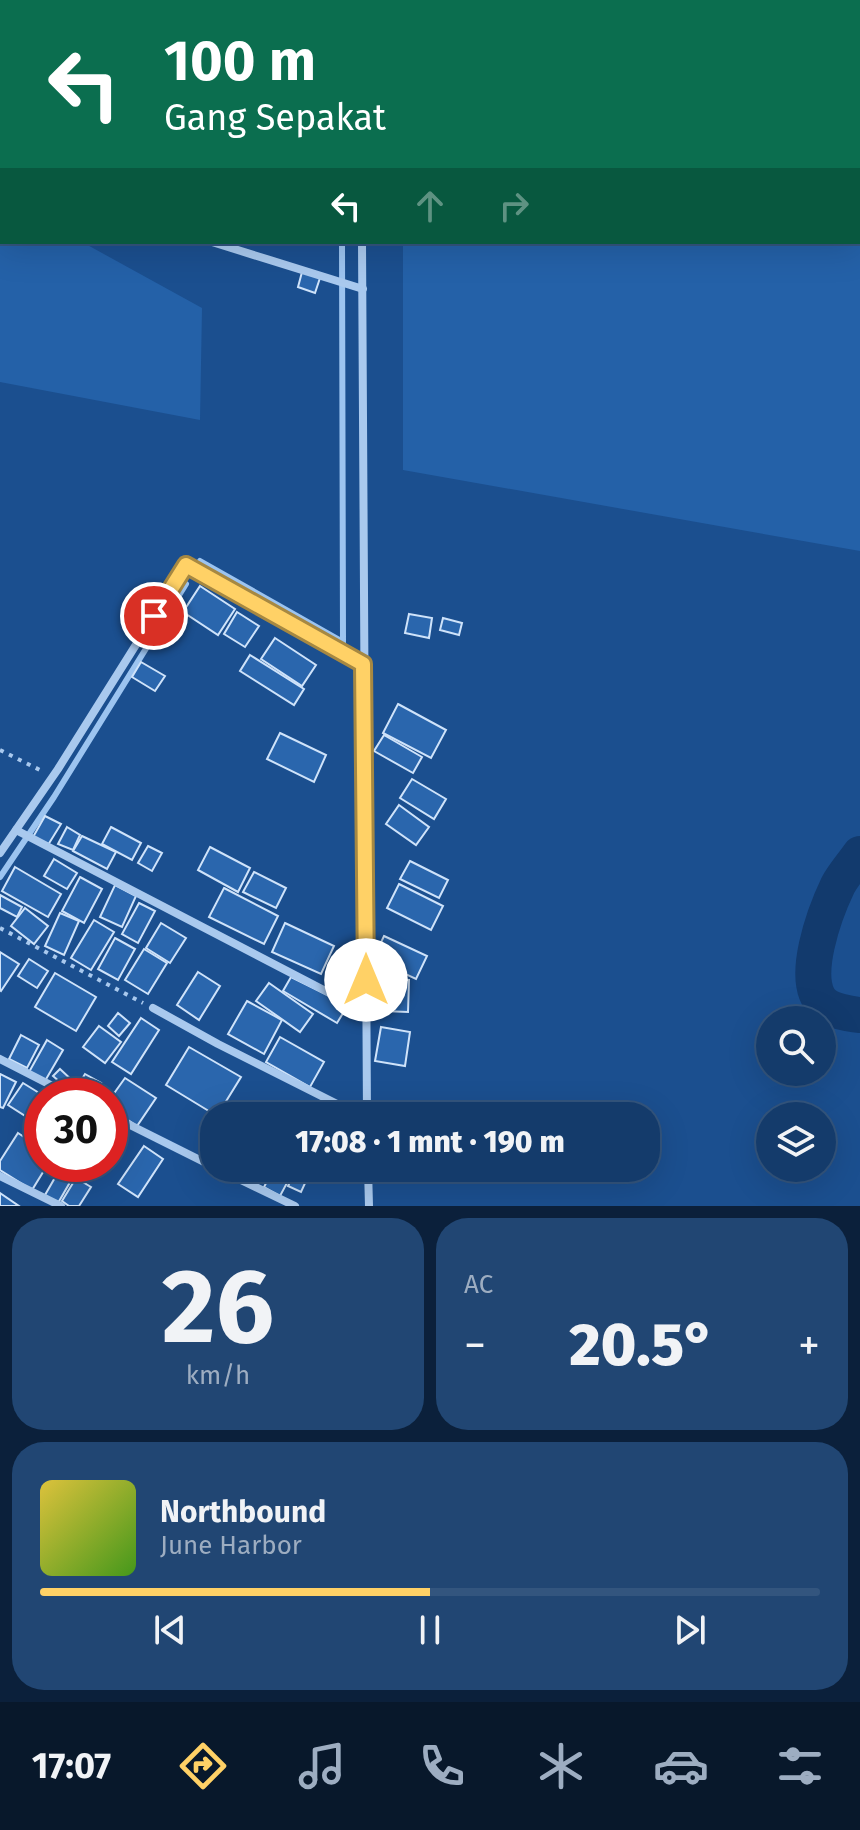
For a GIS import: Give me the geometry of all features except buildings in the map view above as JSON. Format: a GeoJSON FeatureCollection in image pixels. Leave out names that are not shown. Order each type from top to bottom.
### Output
{"type":"FeatureCollection","features":[{"type":"Feature","properties":{"kind":"street"},"geometry":{"type":"LineString","coordinates":[[218,244],[363,289]]}},
{"type":"Feature","properties":{"kind":"street"},"geometry":{"type":"LineString","coordinates":[[362,244],[367,1102]]}},
{"type":"Feature","properties":{"kind":"street"},"geometry":{"type":"LineString","coordinates":[[0,853],[53,776],[186,565],[363,664]]}},
{"type":"Feature","properties":{"kind":"street"},"geometry":{"type":"LineString","coordinates":[[17,831],[366,1012]]}},
{"type":"Feature","properties":{"kind":"street"},"geometry":{"type":"LineString","coordinates":[[153,1008],[333,1102]]}},
{"type":"Feature","properties":{"kind":"street"},"geometry":{"type":"LineString","coordinates":[[0,1059],[37,1078]]}},
{"type":"Feature","properties":{"kind":"street"},"geometry":{"type":"LineString","coordinates":[[128,1124],[200,1160]]}},
{"type":"Feature","properties":{"kind":"street"},"geometry":{"type":"LineString","coordinates":[[0,1176],[61,1206]]}},
{"type":"Feature","properties":{"kind":"street"},"geometry":{"type":"LineString","coordinates":[[244,1182],[295,1206]]}},
{"type":"Feature","properties":{"kind":"street"},"geometry":{"type":"LineString","coordinates":[[368,1182],[369,1206]]}},
{"type":"Feature","properties":{"kind":"path"},"geometry":{"type":"LineString","coordinates":[[0,750],[53,776]]}},
{"type":"Feature","properties":{"kind":"path"},"geometry":{"type":"LineString","coordinates":[[0,928],[153,1008]]}},
{"type":"Feature","properties":{"kind":"shaded area"},"geometry":{"type":"Polygon","coordinates":[[[0,244],[86,244],[202,308],[200,420],[0,382],[0,244]]]}},
{"type":"Feature","properties":{"kind":"shaded area"},"geometry":{"type":"Polygon","coordinates":[[[403,244],[860,244],[860,551],[403,470],[403,244]]]}},
{"type":"Feature","properties":{"kind":"waterway"},"geometry":{"type":"LineString","coordinates":[[200,561],[343,642],[342,244]]}},
{"type":"Feature","properties":{"kind":"waterway"},"geometry":{"type":"LineString","coordinates":[[0,877],[54,797],[186,584]]}},
{"type":"Feature","properties":{"kind":"waterway"},"geometry":{"type":"LineString","coordinates":[[860,854],[838,885],[827,911],[814,963],[817,994],[824,1004],[860,1015]]}},
{"type":"Feature","properties":{"kind":"route"},"geometry":{"type":"LineString","coordinates":[[154,616],[186,565],[363,664],[366,980]]}}]}
